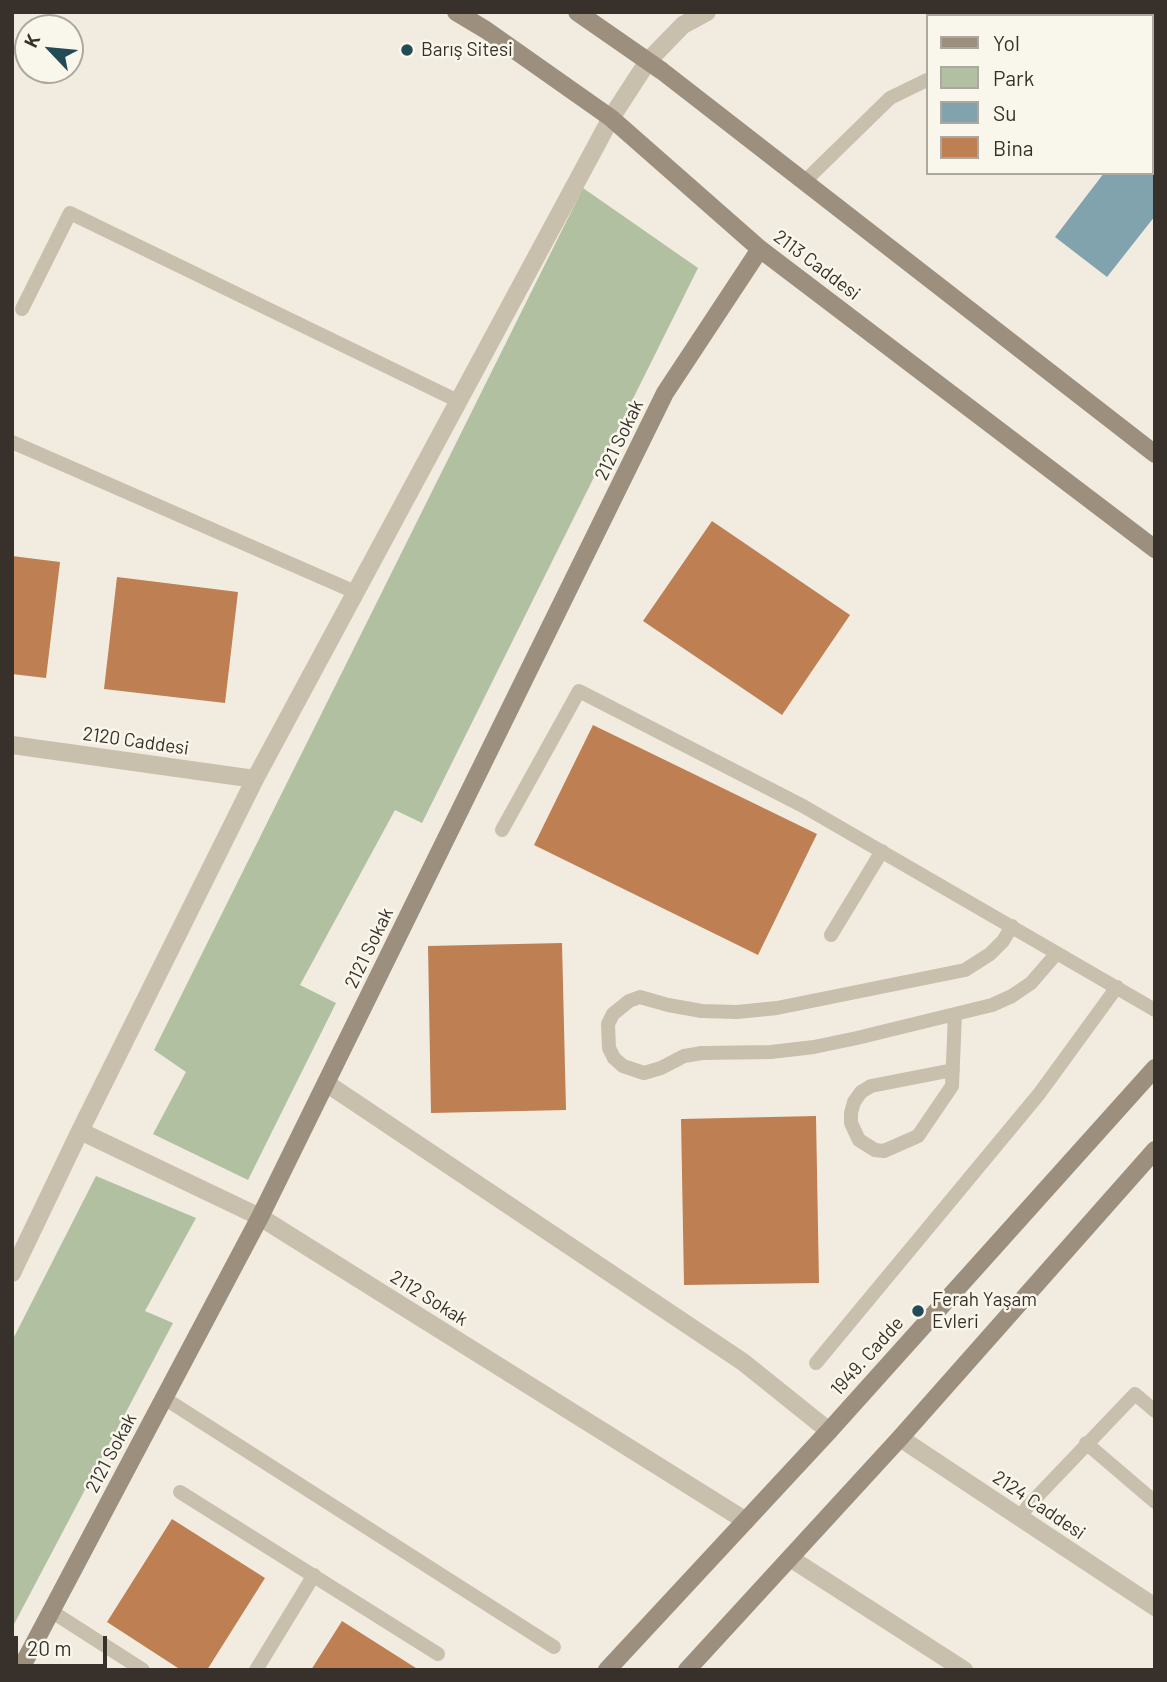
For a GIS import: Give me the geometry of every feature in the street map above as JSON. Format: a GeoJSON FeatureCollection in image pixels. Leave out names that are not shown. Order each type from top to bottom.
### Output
{"type":"FeatureCollection","features":[{"type":"Feature","properties":{"kind":"street","name":"2113 Caddesi"},"geometry":{"type":"LineString","coordinates":[[456,12],[611,118],[760,249],[1155,549]]}},
{"type":"Feature","properties":{"kind":"street"},"geometry":{"type":"LineString","coordinates":[[577,12],[648,61],[805,181],[1155,454]]}},
{"type":"Feature","properties":{"kind":"street"},"geometry":{"type":"LineString","coordinates":[[12,1273],[255,779],[611,118],[648,61],[683,25],[706,12]]}},
{"type":"Feature","properties":{"kind":"street","name":"2121 Sokak"},"geometry":{"type":"LineString","coordinates":[[20,1670],[260,1217],[665,393],[760,249]]}},
{"type":"Feature","properties":{"kind":"street","name":"2120 Caddesi"},"geometry":{"type":"LineString","coordinates":[[12,746],[255,779]]}},
{"type":"Feature","properties":{"kind":"street","name":"1949. Cadde"},"geometry":{"type":"LineString","coordinates":[[607,1670],[829,1431],[1155,1068]]}},
{"type":"Feature","properties":{"kind":"street"},"geometry":{"type":"LineString","coordinates":[[326,1083],[743,1362],[829,1431]]}},
{"type":"Feature","properties":{"kind":"street","name":"2112 Sokak"},"geometry":{"type":"LineString","coordinates":[[80,1131],[260,1217],[746,1521]]}},
{"type":"Feature","properties":{"kind":"street"},"geometry":{"type":"LineString","coordinates":[[687,1670],[901,1438],[1155,1150]]}},
{"type":"Feature","properties":{"kind":"street","name":"2124 Caddesi"},"geometry":{"type":"LineString","coordinates":[[901,1438],[1155,1607]]}},
{"type":"Feature","properties":{"kind":"street"},"geometry":{"type":"LineString","coordinates":[[790,1558],[964,1670]]}},
{"type":"Feature","properties":{"kind":"lane"},"geometry":{"type":"LineString","coordinates":[[805,181],[890,98],[926,80]]}},
{"type":"Feature","properties":{"kind":"lane"},"geometry":{"type":"LineString","coordinates":[[22,309],[70,213],[458,401]]}},
{"type":"Feature","properties":{"kind":"lane"},"geometry":{"type":"LineString","coordinates":[[12,442],[355,592]]}},
{"type":"Feature","properties":{"kind":"lane"},"geometry":{"type":"LineString","coordinates":[[502,830],[579,691],[803,806],[1155,1010]]}},
{"type":"Feature","properties":{"kind":"lane"},"geometry":{"type":"LineString","coordinates":[[831,935],[882,851]]}},
{"type":"Feature","properties":{"kind":"lane"},"geometry":{"type":"LineString","coordinates":[[1012,926],[990,954],[972,966],[950,974],[757,1011],[702,1011],[640,997],[629,1000],[612,1014],[607,1036],[614,1058],[623,1066],[644,1073],[684,1056],[702,1053],[771,1052],[814,1047],[992,1005],[1031,983],[1057,953]]}},
{"type":"Feature","properties":{"kind":"lane"},"geometry":{"type":"LineString","coordinates":[[816,1363],[1039,1094],[1117,987]]}},
{"type":"Feature","properties":{"kind":"lane"},"geometry":{"type":"LineString","coordinates":[[953,1070],[871,1086],[861,1092],[851,1113],[851,1122],[859,1140],[875,1150],[884,1151],[918,1136],[952,1086],[953,1070],[955,1014]]}},
{"type":"Feature","properties":{"kind":"lane"},"geometry":{"type":"LineString","coordinates":[[1020,1517],[1086,1443],[1135,1394],[1155,1411]]}},
{"type":"Feature","properties":{"kind":"lane"},"geometry":{"type":"LineString","coordinates":[[164,1398],[554,1647]]}},
{"type":"Feature","properties":{"kind":"lane"},"geometry":{"type":"LineString","coordinates":[[1086,1443],[1155,1502]]}},
{"type":"Feature","properties":{"kind":"lane"},"geometry":{"type":"LineString","coordinates":[[180,1492],[438,1654]]}},
{"type":"Feature","properties":{"kind":"lane"},"geometry":{"type":"LineString","coordinates":[[256,1670],[314,1575]]}},
{"type":"Feature","properties":{"kind":"lane"},"geometry":{"type":"LineString","coordinates":[[51,1611],[142,1670]]}},
{"type":"Feature","properties":{"kind":"green space"},"geometry":{"type":"Polygon","coordinates":[[[583,188],[698,268],[422,823],[395,810],[300,985],[336,1003],[248,1180],[153,1134],[186,1072],[154,1050],[583,188]]]}},
{"type":"Feature","properties":{"kind":"green space"},"geometry":{"type":"Polygon","coordinates":[[[96,1176],[196,1218],[145,1311],[173,1323],[12,1628],[12,1341],[96,1176]]]}},
{"type":"Feature","properties":{"kind":"water"},"geometry":{"type":"Polygon","coordinates":[[[1153,124],[1155,125],[1155,216],[1107,277],[1055,237],[1102,175],[1153,175],[1153,124]]]}},
{"type":"Feature","properties":{"kind":"building"},"geometry":{"type":"Polygon","coordinates":[[[712,521],[850,615],[782,715],[643,621],[712,521]]]}},
{"type":"Feature","properties":{"kind":"building"},"geometry":{"type":"Polygon","coordinates":[[[12,556],[60,562],[46,678],[12,674],[12,556]]]}},
{"type":"Feature","properties":{"kind":"building"},"geometry":{"type":"Polygon","coordinates":[[[117,577],[238,592],[225,703],[104,689],[117,577]]]}},
{"type":"Feature","properties":{"kind":"building"},"geometry":{"type":"Polygon","coordinates":[[[593,725],[817,834],[758,955],[534,845],[593,725]]]}},
{"type":"Feature","properties":{"kind":"building"},"geometry":{"type":"Polygon","coordinates":[[[562,943],[566,1110],[431,1113],[428,946],[562,943]]]}},
{"type":"Feature","properties":{"kind":"building"},"geometry":{"type":"Polygon","coordinates":[[[816,1116],[819,1283],[684,1285],[681,1119],[816,1116]]]}},
{"type":"Feature","properties":{"kind":"building"},"geometry":{"type":"Polygon","coordinates":[[[172,1519],[265,1578],[207,1670],[181,1670],[107,1622],[172,1519]]]}},
{"type":"Feature","properties":{"kind":"building"},"geometry":{"type":"Polygon","coordinates":[[[342,1621],[419,1670],[311,1670],[342,1621]]]}},
{"type":"Feature","properties":{"kind":"place","name":"Barış Sitesi"},"geometry":{"type":"Point","coordinates":[407,50]}},
{"type":"Feature","properties":{"kind":"place","name":"Ferah Yaşam Evleri"},"geometry":{"type":"Point","coordinates":[918,1311]}}]}
